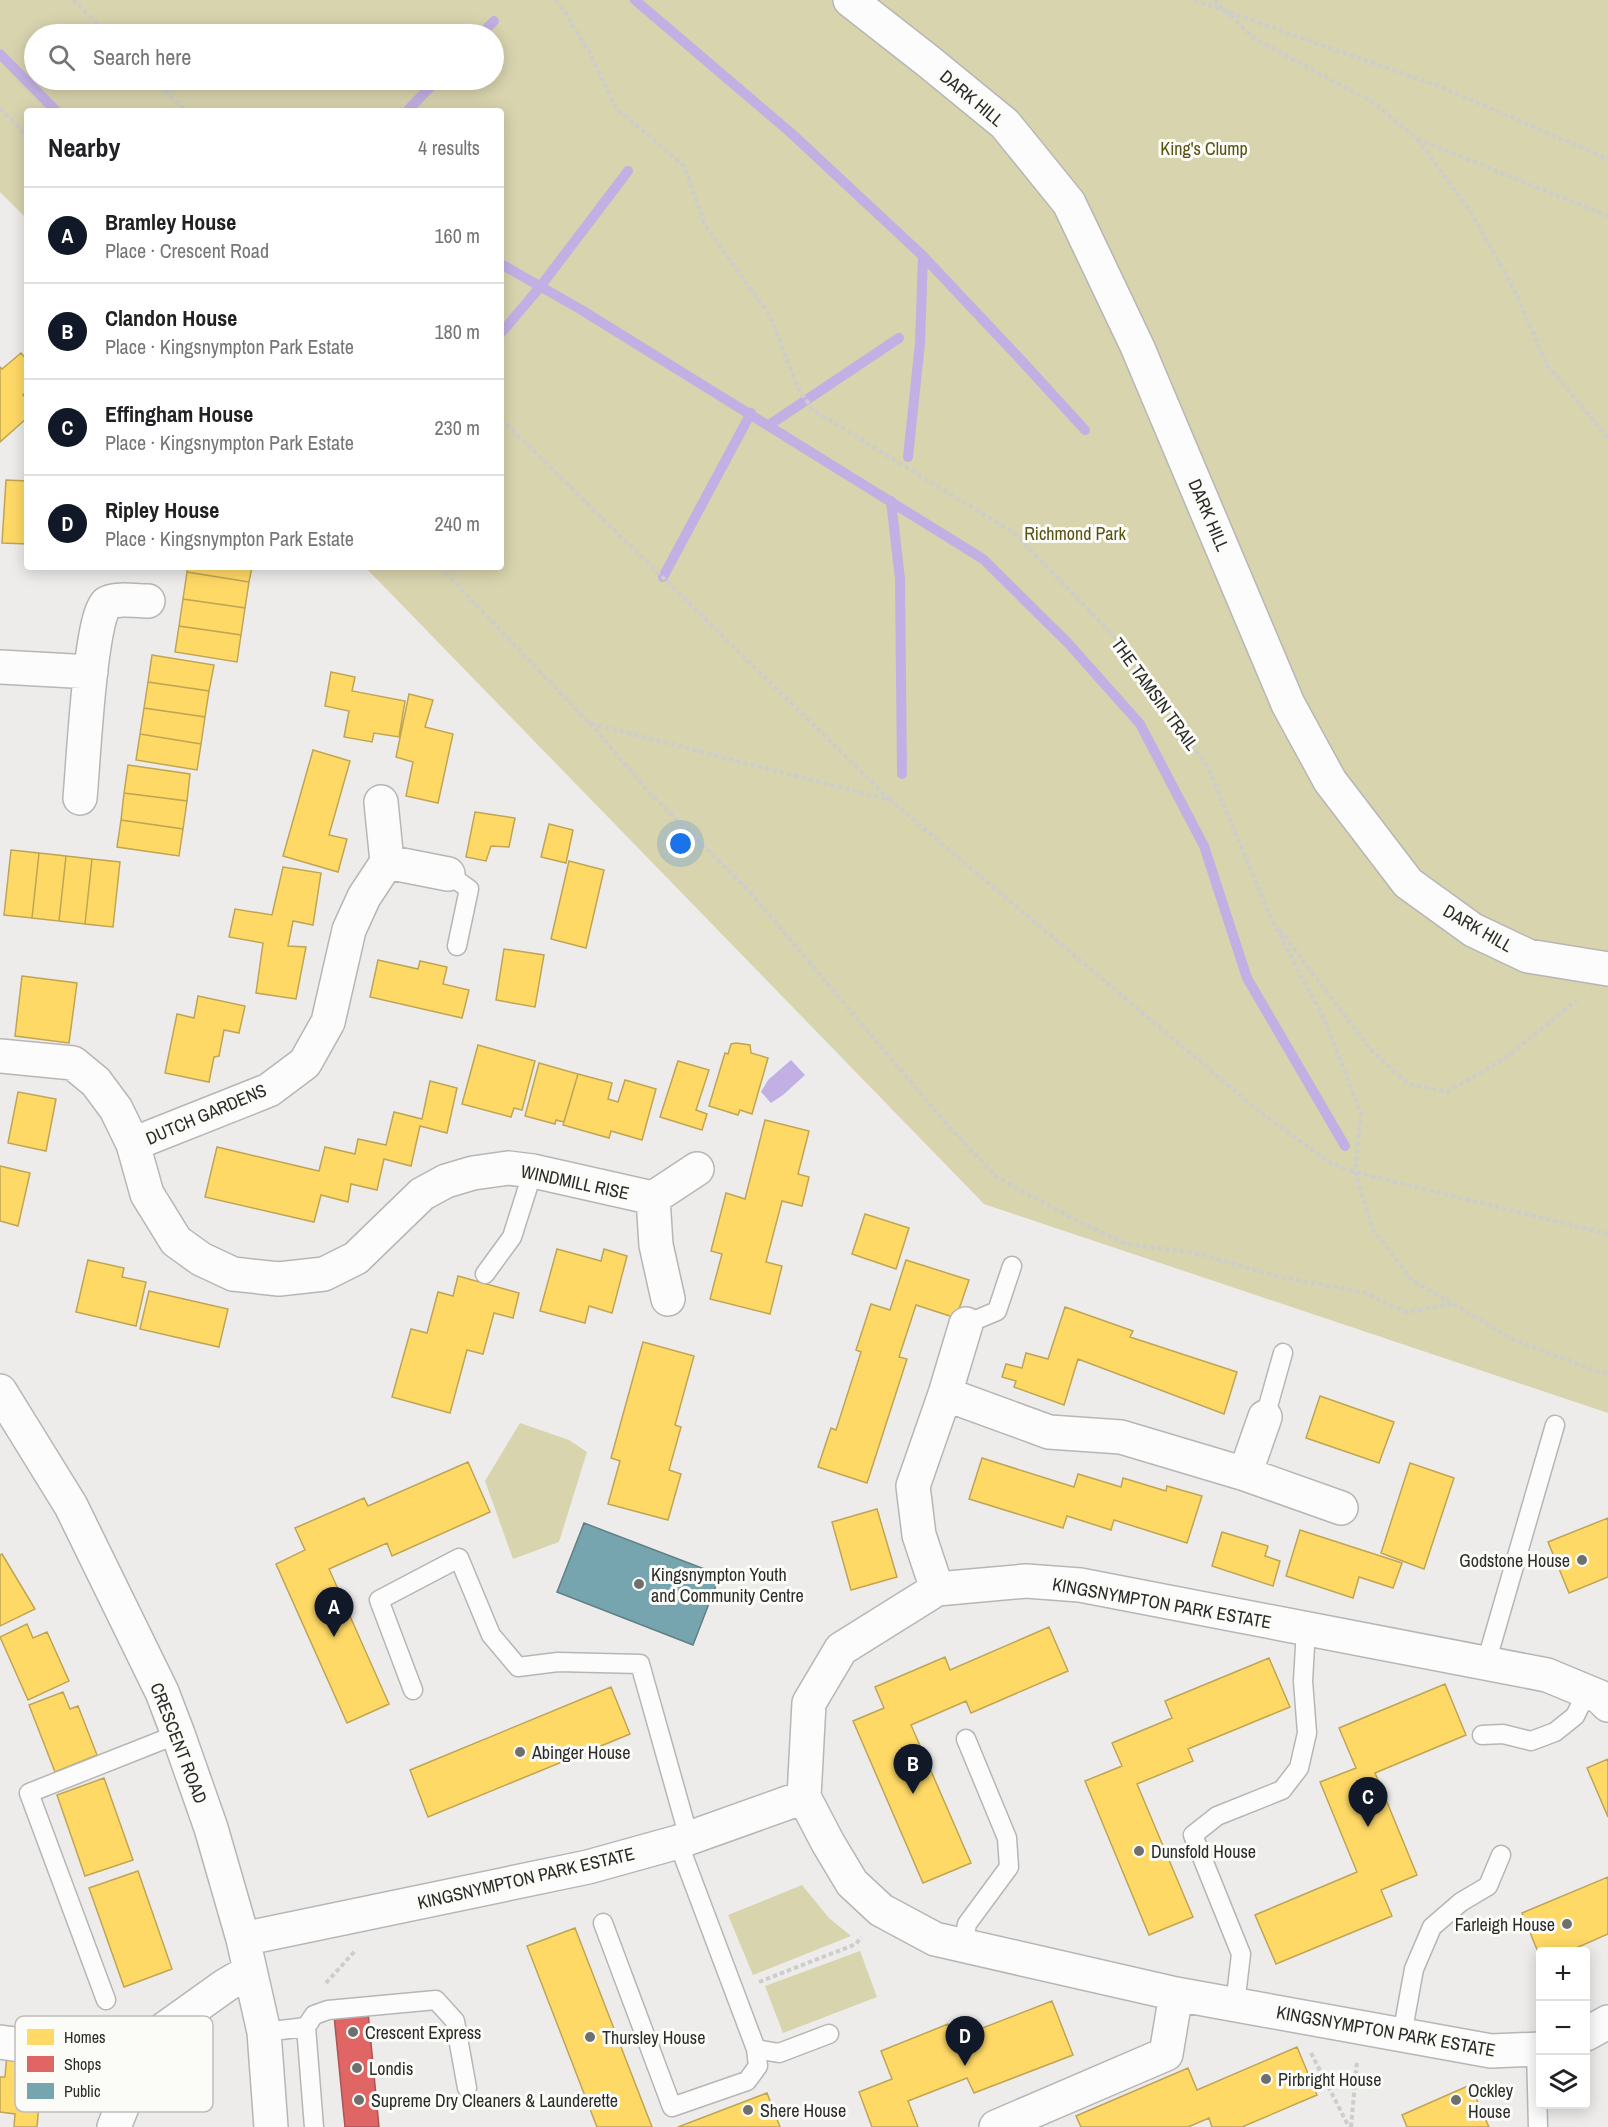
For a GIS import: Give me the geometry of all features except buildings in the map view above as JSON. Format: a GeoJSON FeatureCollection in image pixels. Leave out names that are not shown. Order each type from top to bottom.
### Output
{"type":"FeatureCollection","features":[{"type":"Feature","properties":{"kind":"street","name":"DARK HILL"},"geometry":{"type":"LineString","coordinates":[[850,0],[1005,124],[1069,203],[1137,346],[1288,704],[1330,781],[1408,883],[1473,930],[1528,956],[1608,969]]}},
{"type":"Feature","properties":{"kind":"street"},"geometry":{"type":"LineString","coordinates":[[80,798],[98,616],[104,604],[111,600],[148,601]]}},
{"type":"Feature","properties":{"kind":"street"},"geometry":{"type":"LineString","coordinates":[[0,667],[91,672]]}},
{"type":"Feature","properties":{"kind":"street"},"geometry":{"type":"LineString","coordinates":[[381,802],[387,862],[448,873]]}},
{"type":"Feature","properties":{"kind":"street","name":"DUTCH GARDENS"},"geometry":{"type":"LineString","coordinates":[[134,1144],[268,1090],[305,1063],[328,1022],[349,930],[364,897],[387,862]]}},
{"type":"Feature","properties":{"kind":"street","name":"WINDMILL RISE"},"geometry":{"type":"LineString","coordinates":[[0,1056],[73,1063],[96,1082],[116,1109],[134,1144],[147,1194],[176,1241],[201,1259],[233,1274],[279,1280],[324,1274],[356,1258],[422,1194],[446,1181],[473,1173],[508,1168],[533,1171],[653,1198],[697,1169]]}},
{"type":"Feature","properties":{"kind":"street","name":"WINDMILL RISE"},"geometry":{"type":"LineString","coordinates":[[653,1198],[656,1245],[668,1299]]}},
{"type":"Feature","properties":{"kind":"street"},"geometry":{"type":"LineString","coordinates":[[937,1589],[919,1535],[913,1486],[945,1394],[966,1324]]}},
{"type":"Feature","properties":{"kind":"street","name":"CRESCENT ROAD"},"geometry":{"type":"LineString","coordinates":[[0,1391],[70,1506],[157,1683],[178,1734],[211,1828],[243,1939],[264,2032],[271,2127]]}},
{"type":"Feature","properties":{"kind":"street"},"geometry":{"type":"LineString","coordinates":[[945,1394],[1049,1432],[1121,1437],[1245,1474],[1341,1508]]}},
{"type":"Feature","properties":{"kind":"street"},"geometry":{"type":"LineString","coordinates":[[1245,1474],[1264,1417]]}},
{"type":"Feature","properties":{"kind":"street","name":"KINGSNYMPTON PARK ESTATE"},"geometry":{"type":"LineString","coordinates":[[1536,2049],[1491,2051],[1290,2015],[1176,1994],[934,1939],[882,1910],[852,1883],[828,1843],[804,1797],[809,1703],[841,1649],[937,1589],[1026,1581],[1080,1585],[1546,1675],[1598,1699]]}},
{"type":"Feature","properties":{"kind":"street","name":"KINGSNYMPTON PARK ESTATE"},"geometry":{"type":"LineString","coordinates":[[243,1939],[588,1867],[683,1840],[804,1797]]}},
{"type":"Feature","properties":{"kind":"street"},"geometry":{"type":"LineString","coordinates":[[183,2016],[250,1971]]}},
{"type":"Feature","properties":{"kind":"street"},"geometry":{"type":"LineString","coordinates":[[996,2127],[1166,2054],[1176,1994]]}},
{"type":"Feature","properties":{"kind":"street"},"geometry":{"type":"LineString","coordinates":[[1590,2032],[1608,2022]]}},
{"type":"Feature","properties":{"kind":"street"},"geometry":{"type":"LineString","coordinates":[[0,2042],[15,2044]]}},
{"type":"Feature","properties":{"kind":"street"},"geometry":{"type":"LineString","coordinates":[[114,2127],[120,2112]]}},
{"type":"Feature","properties":{"kind":"lane"},"geometry":{"type":"LineString","coordinates":[[448,873],[470,889],[457,946]]}},
{"type":"Feature","properties":{"kind":"lane"},"geometry":{"type":"LineString","coordinates":[[485,1274],[512,1237],[533,1171]]}},
{"type":"Feature","properties":{"kind":"lane"},"geometry":{"type":"LineString","coordinates":[[966,1324],[997,1311],[1012,1266]]}},
{"type":"Feature","properties":{"kind":"lane"},"geometry":{"type":"LineString","coordinates":[[1264,1417],[1283,1353]]}},
{"type":"Feature","properties":{"kind":"lane"},"geometry":{"type":"LineString","coordinates":[[1486,1663],[1555,1425]]}},
{"type":"Feature","properties":{"kind":"lane"},"geometry":{"type":"LineString","coordinates":[[413,1690],[379,1600],[459,1558],[491,1635],[518,1667],[558,1662],[640,1664],[683,1840],[733,1992],[756,2049],[758,2066],[747,2080],[672,2107],[603,1923]]}},
{"type":"Feature","properties":{"kind":"lane"},"geometry":{"type":"LineString","coordinates":[[1235,2004],[1242,1953],[1193,1835],[1217,1816],[1282,1790],[1299,1768],[1307,1733],[1303,1681],[1306,1629]]}},
{"type":"Feature","properties":{"kind":"lane"},"geometry":{"type":"LineString","coordinates":[[1482,1734],[1503,1734],[1531,1741],[1555,1732],[1598,1699]]}},
{"type":"Feature","properties":{"kind":"lane"},"geometry":{"type":"LineString","coordinates":[[106,2000],[28,1793],[178,1734]]}},
{"type":"Feature","properties":{"kind":"lane"},"geometry":{"type":"LineString","coordinates":[[963,1945],[967,1924],[1010,1867],[1008,1838],[966,1739]]}},
{"type":"Feature","properties":{"kind":"lane"},"geometry":{"type":"LineString","coordinates":[[1402,2035],[1414,1969],[1432,1927],[1461,1902],[1488,1886],[1502,1855]]}},
{"type":"Feature","properties":{"kind":"lane"},"geometry":{"type":"LineString","coordinates":[[314,2127],[306,2027],[314,2015],[328,2010],[436,2000],[455,2021],[467,2088]]}},
{"type":"Feature","properties":{"kind":"lane"},"geometry":{"type":"LineString","coordinates":[[264,2032],[306,2027]]}},
{"type":"Feature","properties":{"kind":"lane"},"geometry":{"type":"LineString","coordinates":[[756,2049],[779,2053],[829,2034]]}},
{"type":"Feature","properties":{"kind":"lane"},"geometry":{"type":"LineString","coordinates":[[1538,2055],[1539,2127]]}},
{"type":"Feature","properties":{"kind":"path"},"geometry":{"type":"LineString","coordinates":[[73,0],[98,24]]}},
{"type":"Feature","properties":{"kind":"path","name":"THE TAMSIN TRAIL"},"geometry":{"type":"LineString","coordinates":[[555,0],[589,52],[616,108],[684,166],[705,225],[770,316],[798,387],[813,410],[1014,533],[1128,651],[1208,768],[1272,920],[1325,1021],[1361,1114],[1355,1172],[1373,1230],[1412,1280],[1512,1339],[1599,1372],[1608,1373]]}},
{"type":"Feature","properties":{"kind":"path"},"geometry":{"type":"LineString","coordinates":[[1194,0],[1441,87],[1608,159]]}},
{"type":"Feature","properties":{"kind":"path"},"geometry":{"type":"LineString","coordinates":[[1214,0],[1255,39],[1374,103],[1416,138],[1471,212],[1514,289],[1547,365],[1608,438]]}},
{"type":"Feature","properties":{"kind":"path"},"geometry":{"type":"LineString","coordinates":[[164,90],[183,108]]}},
{"type":"Feature","properties":{"kind":"path"},"geometry":{"type":"LineString","coordinates":[[0,108],[24,133]]}},
{"type":"Feature","properties":{"kind":"path"},"geometry":{"type":"LineString","coordinates":[[1416,138],[1608,216]]}},
{"type":"Feature","properties":{"kind":"path"},"geometry":{"type":"LineString","coordinates":[[504,422],[890,800],[1260,1112],[1332,1164],[1355,1172],[1608,1234]]}},
{"type":"Feature","properties":{"kind":"path"},"geometry":{"type":"LineString","coordinates":[[443,570],[589,723],[645,788],[749,891],[949,1127],[997,1177],[1075,1220],[1126,1244],[1201,1254],[1275,1276],[1363,1292],[1406,1312],[1453,1304]]}},
{"type":"Feature","properties":{"kind":"path"},"geometry":{"type":"LineString","coordinates":[[589,723],[890,800]]}},
{"type":"Feature","properties":{"kind":"path"},"geometry":{"type":"LineString","coordinates":[[1272,920],[1370,1049],[1408,1084],[1447,1092],[1505,1058],[1582,996]]}},
{"type":"Feature","properties":{"kind":"path"},"geometry":{"type":"LineString","coordinates":[[733,1992],[856,1944],[882,1910]]}},
{"type":"Feature","properties":{"kind":"path"},"geometry":{"type":"LineString","coordinates":[[306,2027],[310,2001],[357,1949]]}},
{"type":"Feature","properties":{"kind":"path"},"geometry":{"type":"LineString","coordinates":[[1290,2015],[1350,2127]]}},
{"type":"Feature","properties":{"kind":"path"},"geometry":{"type":"LineString","coordinates":[[1350,2127],[1360,2027]]}},
{"type":"Feature","properties":{"kind":"green space","name":"Richmond Park"},"geometry":{"type":"Polygon","coordinates":[[[0,0],[1608,0],[1608,1413],[984,1204],[368,570],[504,570],[504,108],[24,108],[24,216],[0,192],[0,0]]]}},
{"type":"Feature","properties":{"kind":"green space"},"geometry":{"type":"Polygon","coordinates":[[[520,1423],[569,1440],[587,1452],[559,1542],[513,1559],[485,1481],[520,1423]]]}},
{"type":"Feature","properties":{"kind":"green space"},"geometry":{"type":"Polygon","coordinates":[[[802,1885],[829,1918],[851,1936],[753,1975],[728,1915],[802,1885]]]}},
{"type":"Feature","properties":{"kind":"green space"},"geometry":{"type":"Polygon","coordinates":[[[860,1951],[877,1997],[783,2033],[765,1986],[860,1951]]]}},
{"type":"Feature","properties":{"kind":"shaded area"},"geometry":{"type":"Polygon","coordinates":[[[791,1060],[805,1075],[771,1103],[761,1092],[768,1080],[791,1060]]]}},
{"type":"Feature","properties":{"kind":"waterway"},"geometry":{"type":"LineString","coordinates":[[635,0],[791,133],[923,256],[1085,430]]}},
{"type":"Feature","properties":{"kind":"waterway"},"geometry":{"type":"LineString","coordinates":[[491,24],[494,21]]}},
{"type":"Feature","properties":{"kind":"waterway"},"geometry":{"type":"LineString","coordinates":[[0,54],[24,78]]}},
{"type":"Feature","properties":{"kind":"waterway"},"geometry":{"type":"LineString","coordinates":[[35,90],[53,108]]}},
{"type":"Feature","properties":{"kind":"waterway"},"geometry":{"type":"LineString","coordinates":[[410,108],[427,90]]}},
{"type":"Feature","properties":{"kind":"waterway"},"geometry":{"type":"LineString","coordinates":[[504,329],[540,287],[628,171]]}},
{"type":"Feature","properties":{"kind":"waterway"},"geometry":{"type":"LineString","coordinates":[[908,457],[920,343],[923,256]]}},
{"type":"Feature","properties":{"kind":"waterway"},"geometry":{"type":"LineString","coordinates":[[504,266],[580,309],[983,559],[1068,643],[1140,724],[1204,846],[1247,978],[1345,1146]]}},
{"type":"Feature","properties":{"kind":"waterway"},"geometry":{"type":"LineString","coordinates":[[769,425],[899,338]]}},
{"type":"Feature","properties":{"kind":"waterway"},"geometry":{"type":"LineString","coordinates":[[663,577],[751,413]]}},
{"type":"Feature","properties":{"kind":"waterway"},"geometry":{"type":"LineString","coordinates":[[891,501],[900,579],[902,774]]}},
{"type":"Feature","properties":{"kind":"place","name":"Godstone House"},"geometry":{"type":"Point","coordinates":[1582,1560]}},
{"type":"Feature","properties":{"kind":"place","name":"Kingsnympton Youth and Community Centre"},"geometry":{"type":"Point","coordinates":[639,1584]}},
{"type":"Feature","properties":{"kind":"place","name":"Bramley House"},"geometry":{"type":"Point","coordinates":[334,1637]}},
{"type":"Feature","properties":{"kind":"place","name":"Abinger House"},"geometry":{"type":"Point","coordinates":[520,1752]}},
{"type":"Feature","properties":{"kind":"place","name":"Clandon House"},"geometry":{"type":"Point","coordinates":[913,1794]}},
{"type":"Feature","properties":{"kind":"place","name":"Effingham House"},"geometry":{"type":"Point","coordinates":[1368,1827]}},
{"type":"Feature","properties":{"kind":"place","name":"Dunsfold House"},"geometry":{"type":"Point","coordinates":[1139,1851]}},
{"type":"Feature","properties":{"kind":"place","name":"Farleigh House"},"geometry":{"type":"Point","coordinates":[1567,1924]}},
{"type":"Feature","properties":{"kind":"place","name":"Crescent Express"},"geometry":{"type":"Point","coordinates":[353,2032]}},
{"type":"Feature","properties":{"kind":"place","name":"Thursley House"},"geometry":{"type":"Point","coordinates":[590,2037]}},
{"type":"Feature","properties":{"kind":"place","name":"Ripley House"},"geometry":{"type":"Point","coordinates":[965,2066]}},
{"type":"Feature","properties":{"kind":"place","name":"Londis"},"geometry":{"type":"Point","coordinates":[357,2068]}},
{"type":"Feature","properties":{"kind":"place","name":"Pirbright House"},"geometry":{"type":"Point","coordinates":[1266,2079]}},
{"type":"Feature","properties":{"kind":"place","name":"Supreme Dry Cleaners & Launderette"},"geometry":{"type":"Point","coordinates":[359,2100]}},
{"type":"Feature","properties":{"kind":"place","name":"Ockley House"},"geometry":{"type":"Point","coordinates":[1456,2100]}},
{"type":"Feature","properties":{"kind":"place","name":"Shere House"},"geometry":{"type":"Point","coordinates":[748,2110]}},
{"type":"Feature","properties":{"kind":"park label","name":"King's Clump"},"geometry":{"type":"Point","coordinates":[1204,148]}}]}
